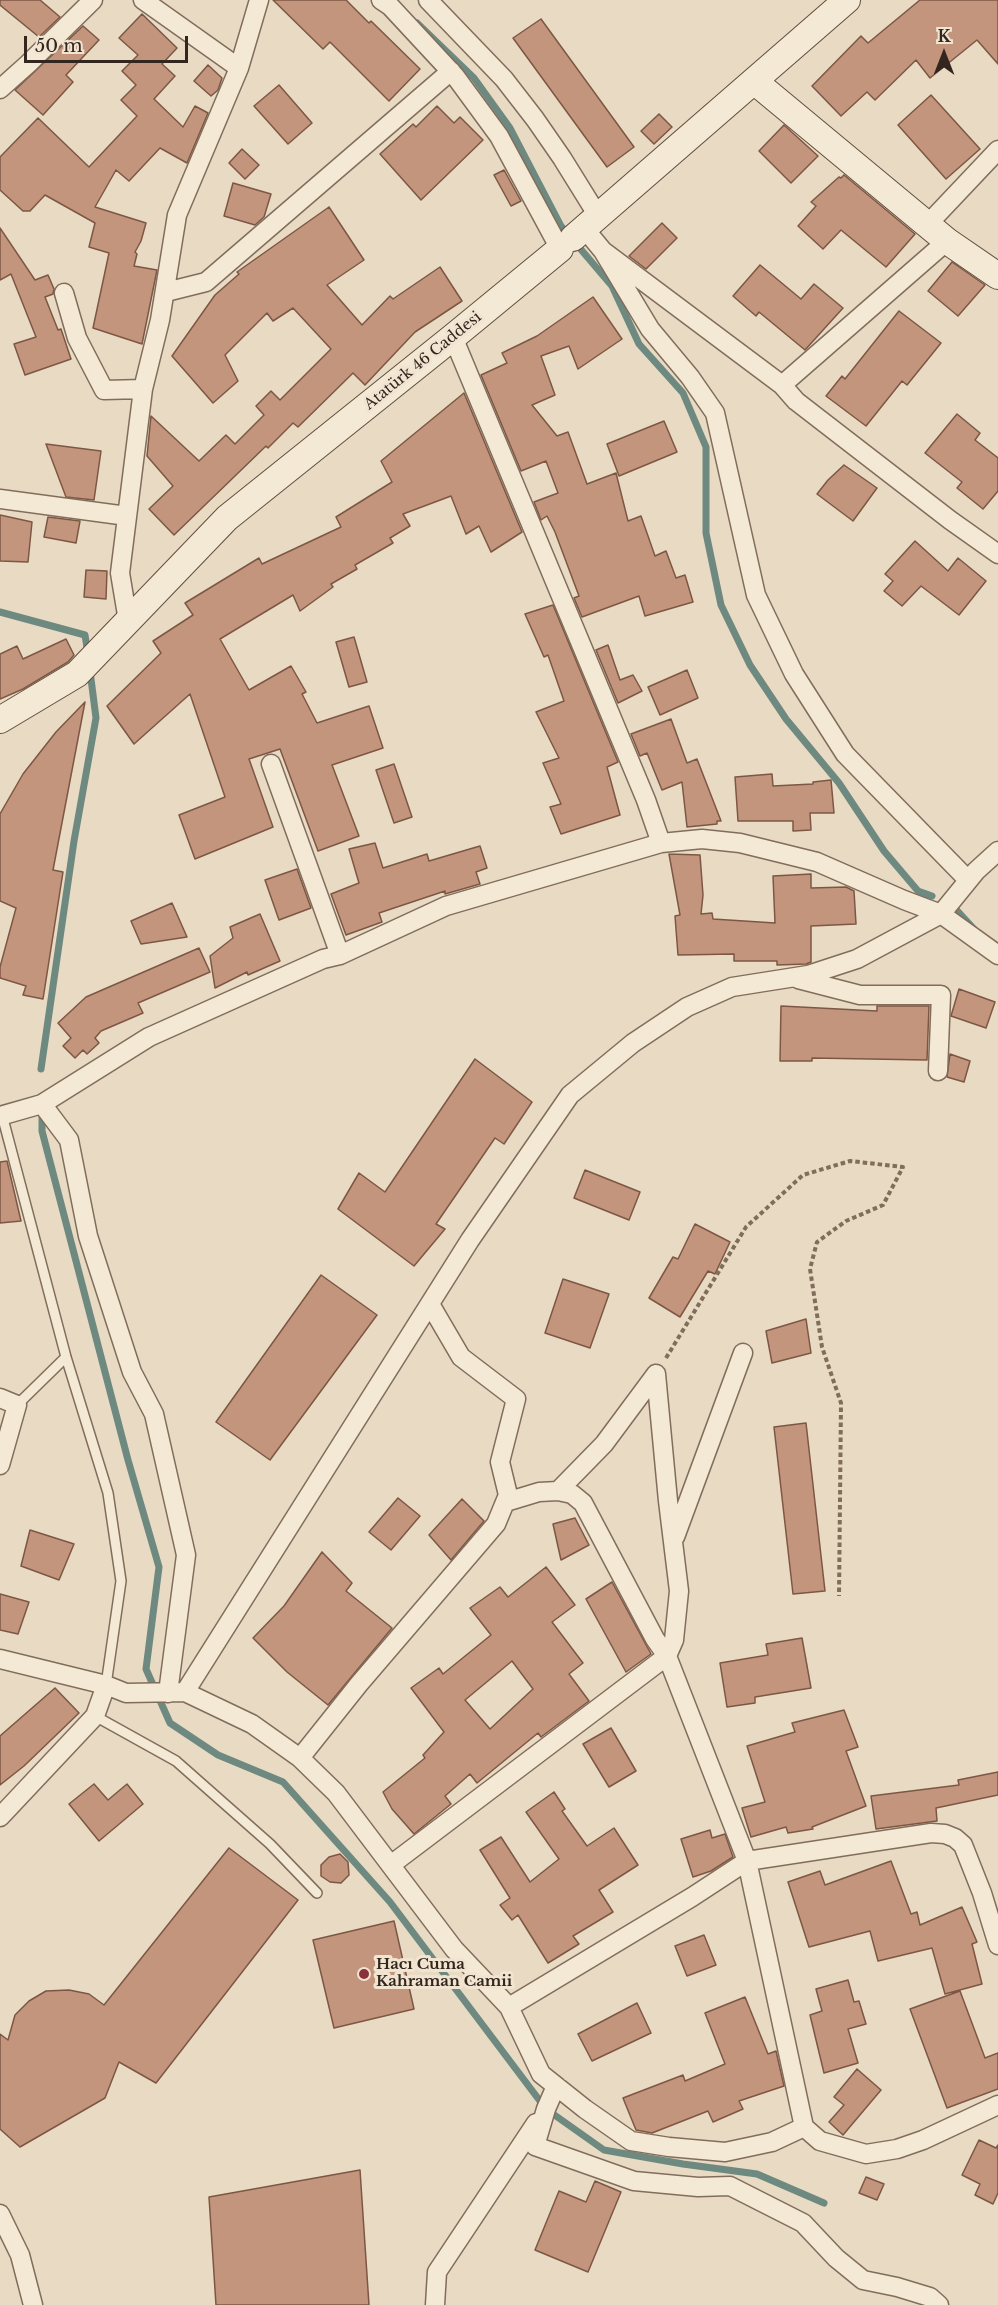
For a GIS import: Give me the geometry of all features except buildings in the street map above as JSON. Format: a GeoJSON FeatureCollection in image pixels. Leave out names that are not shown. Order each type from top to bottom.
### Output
{"type":"FeatureCollection","features":[{"type":"Feature","properties":{"kind":"street"},"geometry":{"type":"LineString","coordinates":[[0,89],[93,0]]}},
{"type":"Feature","properties":{"kind":"street"},"geometry":{"type":"LineString","coordinates":[[143,0],[239,68]]}},
{"type":"Feature","properties":{"kind":"street"},"geometry":{"type":"LineString","coordinates":[[128,621],[120,573],[143,389],[166,292],[177,215],[239,68],[259,0]]}},
{"type":"Feature","properties":{"kind":"street"},"geometry":{"type":"LineString","coordinates":[[381,0],[390,6],[451,71],[499,136],[579,233],[782,385],[796,401],[950,520],[998,554]]}},
{"type":"Feature","properties":{"kind":"street"},"geometry":{"type":"LineString","coordinates":[[428,0],[504,79],[562,158],[579,233]]}},
{"type":"Feature","properties":{"kind":"street","name":"Atatürk 46 Caddesi"},"geometry":{"type":"LineString","coordinates":[[0,720],[89,662],[227,518],[453,338],[579,233],[848,0]]}},
{"type":"Feature","properties":{"kind":"street"},"geometry":{"type":"LineString","coordinates":[[166,292],[206,282],[451,71]]}},
{"type":"Feature","properties":{"kind":"street"},"geometry":{"type":"LineString","coordinates":[[754,81],[947,241],[998,276]]}},
{"type":"Feature","properties":{"kind":"street"},"geometry":{"type":"LineString","coordinates":[[927,225],[998,150]]}},
{"type":"Feature","properties":{"kind":"street"},"geometry":{"type":"LineString","coordinates":[[782,385],[947,241]]}},
{"type":"Feature","properties":{"kind":"street"},"geometry":{"type":"LineString","coordinates":[[603,250],[650,329],[690,377],[715,413],[756,595],[794,674],[845,754],[968,880]]}},
{"type":"Feature","properties":{"kind":"street"},"geometry":{"type":"LineString","coordinates":[[64,293],[77,338],[104,390],[143,389]]}},
{"type":"Feature","properties":{"kind":"street"},"geometry":{"type":"LineString","coordinates":[[453,338],[646,800],[661,843]]}},
{"type":"Feature","properties":{"kind":"street"},"geometry":{"type":"LineString","coordinates":[[0,499],[127,516]]}},
{"type":"Feature","properties":{"kind":"street"},"geometry":{"type":"LineString","coordinates":[[270,764],[340,955]]}},
{"type":"Feature","properties":{"kind":"street"},"geometry":{"type":"LineString","coordinates":[[1,1115],[42,1104],[150,1037],[323,959],[340,955],[446,906],[661,843],[702,839],[740,843],[817,862],[941,914],[998,955]]}},
{"type":"Feature","properties":{"kind":"street"},"geometry":{"type":"LineString","coordinates":[[176,1692],[470,1240],[570,1095],[633,1042],[687,1007],[732,987],[808,975],[857,958],[941,914],[976,871],[998,851]]}},
{"type":"Feature","properties":{"kind":"street"},"geometry":{"type":"LineString","coordinates":[[794,977],[860,995],[941,995],[938,1071]]}},
{"type":"Feature","properties":{"kind":"street"},"geometry":{"type":"LineString","coordinates":[[42,1104],[69,1140],[88,1236],[132,1372],[154,1414],[186,1555],[176,1692]]}},
{"type":"Feature","properties":{"kind":"street"},"geometry":{"type":"LineString","coordinates":[[300,1758],[359,1684],[496,1524],[506,1502],[508,1495],[500,1462],[516,1400],[461,1357],[430,1304]]}},
{"type":"Feature","properties":{"kind":"street"},"geometry":{"type":"LineString","coordinates":[[674,1539],[742,1353]]}},
{"type":"Feature","properties":{"kind":"street"},"geometry":{"type":"LineString","coordinates":[[558,1491],[604,1444],[656,1374]]}},
{"type":"Feature","properties":{"kind":"street"},"geometry":{"type":"LineString","coordinates":[[392,1864],[667,1656],[675,1640],[679,1591],[656,1374]]}},
{"type":"Feature","properties":{"kind":"street"},"geometry":{"type":"LineString","coordinates":[[0,1465],[9,1401]]}},
{"type":"Feature","properties":{"kind":"street"},"geometry":{"type":"LineString","coordinates":[[506,1502],[539,1492],[558,1491],[572,1494],[583,1503],[655,1639],[667,1656],[747,1861],[804,2127],[820,2140],[866,2154],[897,2149],[923,2140],[998,2105]]}},
{"type":"Feature","properties":{"kind":"street"},"geometry":{"type":"LineString","coordinates":[[0,1659],[106,1685],[126,1693],[176,1692],[252,1724],[300,1758],[336,1793],[392,1864],[454,1949],[509,2007],[540,2074],[585,2109],[632,2141],[725,2152],[772,2142],[804,2127]]}},
{"type":"Feature","properties":{"kind":"street"},"geometry":{"type":"LineString","coordinates":[[0,1817],[95,1716],[106,1685]]}},
{"type":"Feature","properties":{"kind":"street"},"geometry":{"type":"LineString","coordinates":[[509,2007],[692,1897],[747,1861],[931,1833],[945,1834],[963,1845],[982,1893],[998,1945]]}},
{"type":"Feature","properties":{"kind":"street"},"geometry":{"type":"LineString","coordinates":[[556,2086],[546,2109],[535,2146],[634,2181],[698,2187],[730,2186],[803,2223],[836,2258],[863,2280],[930,2297],[939,2305]]}},
{"type":"Feature","properties":{"kind":"street"},"geometry":{"type":"LineString","coordinates":[[435,2305],[437,2272],[546,2109]]}},
{"type":"Feature","properties":{"kind":"street"},"geometry":{"type":"LineString","coordinates":[[0,2214],[20,2255],[33,2305]]}},
{"type":"Feature","properties":{"kind":"lane"},"geometry":{"type":"LineString","coordinates":[[1,1115],[66,1357],[108,1493],[121,1581],[106,1685]]}},
{"type":"Feature","properties":{"kind":"lane"},"geometry":{"type":"LineString","coordinates":[[9,1401],[66,1357]]}},
{"type":"Feature","properties":{"kind":"lane"},"geometry":{"type":"LineString","coordinates":[[95,1716],[176,1761],[270,1844],[317,1893]]}},
{"type":"Feature","properties":{"kind":"path"},"geometry":{"type":"LineString","coordinates":[[656,1374],[703,1301],[746,1227],[803,1175],[850,1161],[903,1167],[883,1205],[846,1221],[817,1242],[810,1269],[822,1347],[841,1403],[839,1596]]}},
{"type":"Feature","properties":{"kind":"waterway"},"geometry":{"type":"LineString","coordinates":[[417,23],[474,78],[510,128],[561,226],[612,286],[639,344],[683,393],[706,447],[706,533],[721,605],[750,665],[786,719],[839,783],[884,851],[918,891],[932,896]]}},
{"type":"Feature","properties":{"kind":"waterway"},"geometry":{"type":"LineString","coordinates":[[0,612],[85,635],[88,654]]}},
{"type":"Feature","properties":{"kind":"waterway"},"geometry":{"type":"LineString","coordinates":[[41,1069],[74,841],[96,718],[90,671]]}},
{"type":"Feature","properties":{"kind":"waterway"},"geometry":{"type":"LineString","coordinates":[[952,905],[974,929]]}},
{"type":"Feature","properties":{"kind":"waterway"},"geometry":{"type":"LineString","coordinates":[[42,1112],[42,1131],[128,1460],[159,1567],[146,1669],[170,1723],[218,1755],[283,1782],[390,1902],[546,2109],[604,2150],[757,2174],[824,2203]]}},
{"type":"Feature","properties":{"kind":"place","name":"Hacı Cuma Kahraman Camii"},"geometry":{"type":"Point","coordinates":[364,1974]}}]}
